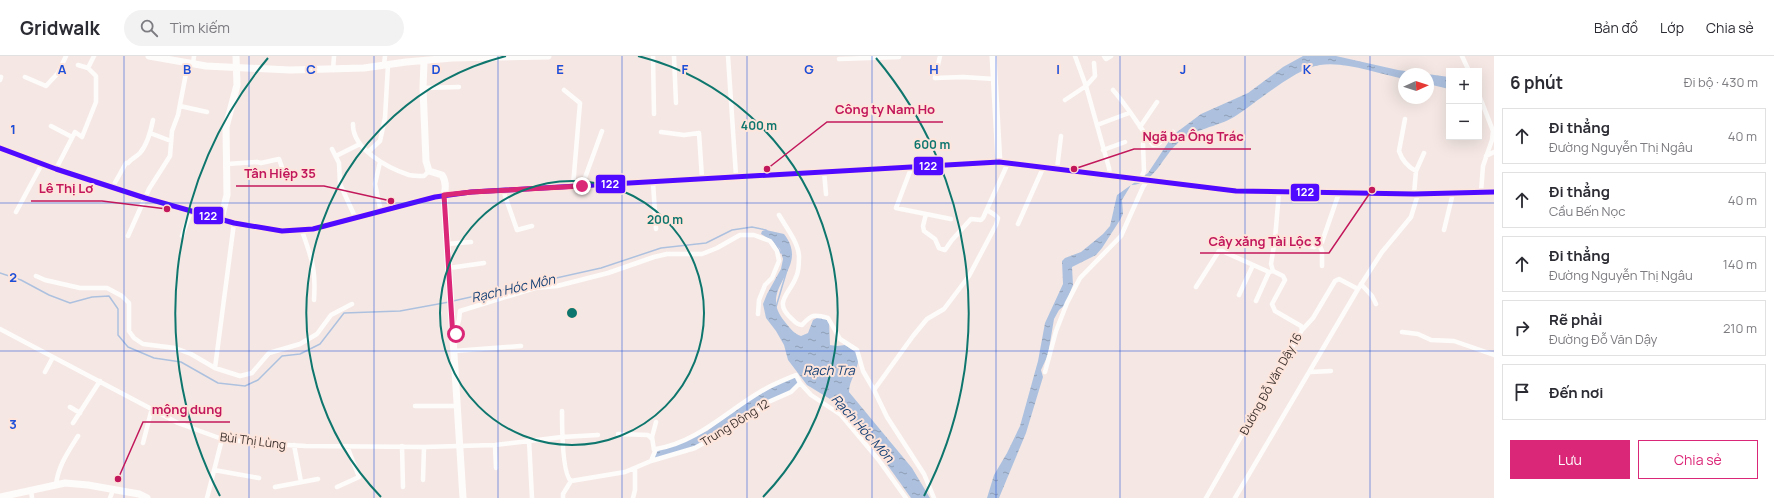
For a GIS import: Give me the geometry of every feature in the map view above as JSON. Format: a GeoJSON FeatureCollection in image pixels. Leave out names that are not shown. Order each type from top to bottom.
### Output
{"type":"FeatureCollection","features":[{"type":"Feature","properties":{"kind":"main road"},"geometry":{"type":"LineString","coordinates":[[148,56],[238,69],[333,70],[424,62],[453,57],[548,56]]}},
{"type":"Feature","properties":{"kind":"main road"},"geometry":{"type":"LineString","coordinates":[[221,219],[227,195],[226,127],[237,85],[238,69],[236,56]]}},
{"type":"Feature","properties":{"kind":"main road"},"geometry":{"type":"LineString","coordinates":[[993,56],[999,162]]}},
{"type":"Feature","properties":{"kind":"main road"},"geometry":{"type":"LineString","coordinates":[[424,62],[423,88],[426,162],[429,171],[442,175],[446,189],[444,195],[458,406],[462,498]]}},
{"type":"Feature","properties":{"kind":"main road"},"geometry":{"type":"LineString","coordinates":[[0,148],[112,188],[190,211],[262,229],[302,230],[356,219],[444,195],[702,178],[999,162],[1236,191],[1416,194],[1494,192]]}},
{"type":"Feature","properties":{"kind":"main road"},"geometry":{"type":"LineString","coordinates":[[0,497],[65,483],[88,485],[139,494],[147,498]]}},
{"type":"Feature","properties":{"kind":"street"},"geometry":{"type":"LineString","coordinates":[[25,77],[46,86],[58,73],[66,56]]}},
{"type":"Feature","properties":{"kind":"street"},"geometry":{"type":"LineString","coordinates":[[88,68],[94,56]]}},
{"type":"Feature","properties":{"kind":"street"},"geometry":{"type":"LineString","coordinates":[[333,70],[334,56]]}},
{"type":"Feature","properties":{"kind":"street"},"geometry":{"type":"LineString","coordinates":[[368,152],[380,141],[385,118],[385,56]]}},
{"type":"Feature","properties":{"kind":"street"},"geometry":{"type":"LineString","coordinates":[[653,56],[654,114]]}},
{"type":"Feature","properties":{"kind":"street"},"geometry":{"type":"LineString","coordinates":[[674,56],[676,103]]}},
{"type":"Feature","properties":{"kind":"street"},"geometry":{"type":"LineString","coordinates":[[728,56],[736,176]]}},
{"type":"Feature","properties":{"kind":"street"},"geometry":{"type":"LineString","coordinates":[[940,56],[935,78],[963,77],[994,79]]}},
{"type":"Feature","properties":{"kind":"street"},"geometry":{"type":"LineString","coordinates":[[1075,56],[1086,86],[1110,176]]}},
{"type":"Feature","properties":{"kind":"street"},"geometry":{"type":"LineString","coordinates":[[1104,56],[1106,59],[1111,56]]}},
{"type":"Feature","properties":{"kind":"street"},"geometry":{"type":"LineString","coordinates":[[1462,56],[1468,68]]}},
{"type":"Feature","properties":{"kind":"street"},"geometry":{"type":"LineString","coordinates":[[839,59],[899,57]]}},
{"type":"Feature","properties":{"kind":"street"},"geometry":{"type":"LineString","coordinates":[[128,236],[157,174],[170,156],[172,131],[178,115],[191,61]]}},
{"type":"Feature","properties":{"kind":"street"},"geometry":{"type":"LineString","coordinates":[[1065,100],[1086,86],[1095,76],[1094,63]]}},
{"type":"Feature","properties":{"kind":"street"},"geometry":{"type":"LineString","coordinates":[[56,169],[75,132],[82,137],[96,102],[96,76],[88,68],[78,65]]}},
{"type":"Feature","properties":{"kind":"street"},"geometry":{"type":"LineString","coordinates":[[423,88],[459,86]]}},
{"type":"Feature","properties":{"kind":"street"},"geometry":{"type":"LineString","coordinates":[[564,90],[580,103],[573,186]]}},
{"type":"Feature","properties":{"kind":"street"},"geometry":{"type":"LineString","coordinates":[[1113,90],[1125,104],[1153,145],[1158,144],[1174,132]]}},
{"type":"Feature","properties":{"kind":"street"},"geometry":{"type":"LineString","coordinates":[[1140,127],[1157,102]]}},
{"type":"Feature","properties":{"kind":"street"},"geometry":{"type":"LineString","coordinates":[[1481,192],[1483,166],[1492,140],[1493,131],[1482,103]]}},
{"type":"Feature","properties":{"kind":"street"},"geometry":{"type":"LineString","coordinates":[[180,106],[207,112]]}},
{"type":"Feature","properties":{"kind":"street"},"geometry":{"type":"LineString","coordinates":[[1097,126],[1130,113]]}},
{"type":"Feature","properties":{"kind":"street"},"geometry":{"type":"LineString","coordinates":[[1405,119],[1399,151],[1400,156],[1410,168],[1416,171]]}},
{"type":"Feature","properties":{"kind":"street"},"geometry":{"type":"LineString","coordinates":[[112,188],[126,163],[140,153],[150,133],[153,120]]}},
{"type":"Feature","properties":{"kind":"street"},"geometry":{"type":"LineString","coordinates":[[353,124],[353,129],[357,140],[380,162],[410,175],[424,176],[429,171]]}},
{"type":"Feature","properties":{"kind":"street"},"geometry":{"type":"LineString","coordinates":[[51,126],[72,137]]}},
{"type":"Feature","properties":{"kind":"street"},"geometry":{"type":"LineString","coordinates":[[582,186],[602,131]]}},
{"type":"Feature","properties":{"kind":"street"},"geometry":{"type":"LineString","coordinates":[[661,132],[684,135],[699,133],[702,178]]}},
{"type":"Feature","properties":{"kind":"street"},"geometry":{"type":"LineString","coordinates":[[150,133],[171,141]]}},
{"type":"Feature","properties":{"kind":"street"},"geometry":{"type":"LineString","coordinates":[[1057,169],[1061,136]]}},
{"type":"Feature","properties":{"kind":"street"},"geometry":{"type":"LineString","coordinates":[[1103,150],[1125,142]]}},
{"type":"Feature","properties":{"kind":"street"},"geometry":{"type":"LineString","coordinates":[[336,156],[360,144]]}},
{"type":"Feature","properties":{"kind":"street"},"geometry":{"type":"LineString","coordinates":[[1132,179],[1142,176],[1144,171],[1143,144]]}},
{"type":"Feature","properties":{"kind":"street"},"geometry":{"type":"LineString","coordinates":[[332,149],[338,163],[340,184],[356,219]]}},
{"type":"Feature","properties":{"kind":"street"},"geometry":{"type":"LineString","coordinates":[[1486,156],[1494,152]]}},
{"type":"Feature","properties":{"kind":"street"},"geometry":{"type":"LineString","coordinates":[[1235,498],[1361,284],[1382,252],[1411,217],[1416,194],[1416,171],[1424,153]]}},
{"type":"Feature","properties":{"kind":"street"},"geometry":{"type":"LineString","coordinates":[[227,164],[261,163],[279,159],[283,170]]}},
{"type":"Feature","properties":{"kind":"street"},"geometry":{"type":"LineString","coordinates":[[380,162],[375,184],[381,212]]}},
{"type":"Feature","properties":{"kind":"street"},"geometry":{"type":"LineString","coordinates":[[926,214],[923,226],[924,231],[935,240],[939,248],[943,250],[946,249],[971,219],[983,219],[1008,163]]}},
{"type":"Feature","properties":{"kind":"street"},"geometry":{"type":"LineString","coordinates":[[16,212],[42,164]]}},
{"type":"Feature","properties":{"kind":"street"},"geometry":{"type":"LineString","coordinates":[[912,166],[896,208],[951,219]]}},
{"type":"Feature","properties":{"kind":"street"},"geometry":{"type":"LineString","coordinates":[[1018,224],[1042,168]]}},
{"type":"Feature","properties":{"kind":"street"},"geometry":{"type":"LineString","coordinates":[[824,171],[826,194]]}},
{"type":"Feature","properties":{"kind":"street"},"geometry":{"type":"LineString","coordinates":[[1046,372],[1056,331],[1067,303],[1084,273],[1121,236],[1146,181]]}},
{"type":"Feature","properties":{"kind":"street"},"geometry":{"type":"LineString","coordinates":[[653,182],[656,228]]}},
{"type":"Feature","properties":{"kind":"street"},"geometry":{"type":"LineString","coordinates":[[503,190],[517,230],[532,226]]}},
{"type":"Feature","properties":{"kind":"street"},"geometry":{"type":"LineString","coordinates":[[1256,301],[1271,272],[1279,192]]}},
{"type":"Feature","properties":{"kind":"street"},"geometry":{"type":"LineString","coordinates":[[1275,239],[1314,247],[1322,242],[1339,193]]}},
{"type":"Feature","properties":{"kind":"street"},"geometry":{"type":"LineString","coordinates":[[1444,230],[1453,193]]}},
{"type":"Feature","properties":{"kind":"street"},"geometry":{"type":"LineString","coordinates":[[874,390],[927,319],[944,309],[969,276],[996,225],[998,218],[987,210]]}},
{"type":"Feature","properties":{"kind":"street"},"geometry":{"type":"LineString","coordinates":[[182,236],[190,211]]}},
{"type":"Feature","properties":{"kind":"street"},"geometry":{"type":"LineString","coordinates":[[779,215],[798,250],[799,258],[796,277],[783,301],[782,307],[784,312],[798,325],[802,325],[810,316],[814,315],[828,318],[840,339],[857,350],[863,371],[874,390],[886,417],[924,474],[934,498]]}},
{"type":"Feature","properties":{"kind":"street"},"geometry":{"type":"LineString","coordinates":[[215,368],[234,223]]}},
{"type":"Feature","properties":{"kind":"street"},"geometry":{"type":"LineString","coordinates":[[302,230],[313,262],[315,276],[314,300]]}},
{"type":"Feature","properties":{"kind":"street"},"geometry":{"type":"LineString","coordinates":[[453,338],[456,334],[460,311],[535,288],[557,286],[608,273],[654,256],[667,254],[702,254],[717,248],[740,235],[754,235],[770,241],[777,251],[779,261],[772,278],[765,285],[759,300],[758,314]]}},
{"type":"Feature","properties":{"kind":"street"},"geometry":{"type":"LineString","coordinates":[[447,244],[471,242]]}},
{"type":"Feature","properties":{"kind":"street"},"geometry":{"type":"LineString","coordinates":[[1319,244],[1322,251],[1322,266]]}},
{"type":"Feature","properties":{"kind":"street"},"geometry":{"type":"LineString","coordinates":[[1196,287],[1218,251],[1222,251],[1271,272]]}},
{"type":"Feature","properties":{"kind":"street"},"geometry":{"type":"LineString","coordinates":[[449,268],[484,263]]}},
{"type":"Feature","properties":{"kind":"street"},"geometry":{"type":"LineString","coordinates":[[1239,295],[1253,265]]}},
{"type":"Feature","properties":{"kind":"street","name":"Đường Đỗ Văn Dậy 16"},"geometry":{"type":"LineString","coordinates":[[1206,498],[1302,330],[1301,326],[1273,308],[1272,304],[1285,280],[1283,276],[1271,272]]}},
{"type":"Feature","properties":{"kind":"street"},"geometry":{"type":"LineString","coordinates":[[36,276],[45,280],[80,288],[107,288],[122,296],[129,304],[128,330],[134,338],[143,344],[175,348],[191,354],[215,368],[240,376],[252,373],[269,354],[300,344],[316,334],[331,315],[352,304]]}},
{"type":"Feature","properties":{"kind":"street"},"geometry":{"type":"LineString","coordinates":[[1302,330],[1313,318],[1335,280],[1343,280],[1358,289]]}},
{"type":"Feature","properties":{"kind":"street"},"geometry":{"type":"LineString","coordinates":[[1361,284],[1372,296],[1376,304]]}},
{"type":"Feature","properties":{"kind":"street","name":"Bùi Thị Lùng"},"geometry":{"type":"LineString","coordinates":[[0,329],[178,423],[222,439],[294,446],[424,447],[495,445],[562,436],[598,435]]}},
{"type":"Feature","properties":{"kind":"street"},"geometry":{"type":"LineString","coordinates":[[1402,332],[1418,334],[1431,340],[1454,341],[1494,355]]}},
{"type":"Feature","properties":{"kind":"street"},"geometry":{"type":"LineString","coordinates":[[454,351],[521,346]]}},
{"type":"Feature","properties":{"kind":"street"},"geometry":{"type":"LineString","coordinates":[[45,372],[53,357]]}},
{"type":"Feature","properties":{"kind":"street"},"geometry":{"type":"LineString","coordinates":[[1310,372],[1331,371]]}},
{"type":"Feature","properties":{"kind":"street"},"geometry":{"type":"LineString","coordinates":[[654,450],[695,435],[760,392],[796,375],[800,383],[811,395],[841,415],[878,459],[906,498]]}},
{"type":"Feature","properties":{"kind":"street"},"geometry":{"type":"LineString","coordinates":[[73,423],[100,381]]}},
{"type":"Feature","properties":{"kind":"street","name":"Trung Đông 12"},"geometry":{"type":"LineString","coordinates":[[571,481],[625,472],[652,461],[701,445],[741,422],[766,403],[791,392],[800,383]]}},
{"type":"Feature","properties":{"kind":"street"},"geometry":{"type":"LineString","coordinates":[[415,406],[458,406]]}},
{"type":"Feature","properties":{"kind":"street"},"geometry":{"type":"LineString","coordinates":[[70,407],[80,413]]}},
{"type":"Feature","properties":{"kind":"street"},"geometry":{"type":"LineString","coordinates":[[143,443],[152,408]]}},
{"type":"Feature","properties":{"kind":"street"},"geometry":{"type":"LineString","coordinates":[[562,411],[562,436],[568,478],[571,481],[563,494],[563,498]]}},
{"type":"Feature","properties":{"kind":"street"},"geometry":{"type":"LineString","coordinates":[[652,461],[654,450],[652,439],[656,422]]}},
{"type":"Feature","properties":{"kind":"street"},"geometry":{"type":"LineString","coordinates":[[618,434],[648,435],[652,439]]}},
{"type":"Feature","properties":{"kind":"street"},"geometry":{"type":"LineString","coordinates":[[56,485],[57,476],[63,460],[78,436]]}},
{"type":"Feature","properties":{"kind":"street"},"geometry":{"type":"LineString","coordinates":[[207,498],[222,439]]}},
{"type":"Feature","properties":{"kind":"street"},"geometry":{"type":"LineString","coordinates":[[529,440],[532,498]]}},
{"type":"Feature","properties":{"kind":"street"},"geometry":{"type":"LineString","coordinates":[[495,445],[496,468]]}},
{"type":"Feature","properties":{"kind":"street"},"geometry":{"type":"LineString","coordinates":[[294,446],[300,482]]}},
{"type":"Feature","properties":{"kind":"street"},"geometry":{"type":"LineString","coordinates":[[337,487],[359,477],[347,446]]}},
{"type":"Feature","properties":{"kind":"street"},"geometry":{"type":"LineString","coordinates":[[402,446],[403,487]]}},
{"type":"Feature","properties":{"kind":"street"},"geometry":{"type":"LineString","coordinates":[[423,480],[424,447]]}},
{"type":"Feature","properties":{"kind":"street"},"geometry":{"type":"LineString","coordinates":[[633,498],[635,490],[635,469]]}},
{"type":"Feature","properties":{"kind":"street"},"geometry":{"type":"LineString","coordinates":[[214,470],[259,478]]}},
{"type":"Feature","properties":{"kind":"street"},"geometry":{"type":"LineString","coordinates":[[275,487],[318,479]]}},
{"type":"Feature","properties":{"kind":"street"},"geometry":{"type":"LineString","coordinates":[[31,490],[32,498]]}},
{"type":"Feature","properties":{"kind":"street"},"geometry":{"type":"LineString","coordinates":[[110,498],[113,490]]}},
{"type":"Feature","properties":{"kind":"street"},"geometry":{"type":"LineString","coordinates":[[0,492],[0,497]]}},
{"type":"Feature","properties":{"kind":"water"},"geometry":{"type":"Polygon","coordinates":[[[1303,56],[1336,56],[1398,70],[1398,78],[1351,66],[1330,64],[1310,68],[1288,79],[1234,117],[1192,134],[1179,142],[1152,175],[1139,184],[1131,185],[1148,173],[1173,135],[1201,114],[1248,93],[1283,67],[1303,56]]]}},
{"type":"Feature","properties":{"kind":"water"},"geometry":{"type":"Polygon","coordinates":[[[1434,75],[1446,77],[1446,88],[1434,85],[1434,75]]]}},
{"type":"Feature","properties":{"kind":"water"},"geometry":{"type":"Polygon","coordinates":[[[1131,185],[1122,200],[1123,214],[1102,248],[1096,255],[1072,267],[1073,285],[1065,305],[1059,310],[1054,319],[1048,355],[1041,370],[1043,377],[1026,433],[999,498],[987,498],[994,475],[1020,426],[1038,361],[1045,323],[1063,284],[1062,261],[1065,258],[1081,252],[1103,234],[1110,226],[1117,195],[1131,185]]]}},
{"type":"Feature","properties":{"kind":"water","name":"Rạch Tra"},"geometry":{"type":"Polygon","coordinates":[[[766,230],[784,234],[791,247],[792,258],[789,268],[779,288],[776,299],[777,310],[790,329],[801,336],[808,333],[813,320],[819,317],[829,320],[830,345],[845,345],[857,353],[857,368],[851,382],[849,392],[912,468],[930,498],[911,498],[871,442],[847,413],[830,399],[807,385],[788,360],[784,345],[766,318],[763,304],[781,269],[783,259],[780,249],[774,242],[761,234],[762,231],[766,230]]]}},
{"type":"Feature","properties":{"kind":"water"},"geometry":{"type":"Polygon","coordinates":[[[796,377],[800,382],[792,391],[756,406],[742,419],[695,447],[655,458],[655,452],[707,431],[760,392],[796,377]]]}},
{"type":"Feature","properties":{"kind":"waterway","name":"Rạch Hóc Môn"},"geometry":{"type":"LineString","coordinates":[[453,301],[601,268],[661,248],[706,243],[732,230],[752,227],[767,231]]}},
{"type":"Feature","properties":{"kind":"waterway","name":"Rạch Hóc Môn"},"geometry":{"type":"LineString","coordinates":[[774,241],[781,253]]}},
{"type":"Feature","properties":{"kind":"waterway","name":"Rạch Hóc Môn"},"geometry":{"type":"LineString","coordinates":[[776,307],[787,270]]}},
{"type":"Feature","properties":{"kind":"waterway","name":"Rạch Hóc Môn"},"geometry":{"type":"LineString","coordinates":[[0,273],[21,280],[49,295],[70,303],[92,297],[109,296],[118,309],[118,335],[128,347],[154,358],[181,362],[218,383],[245,386],[258,380],[282,356],[300,354],[320,344],[344,313],[400,311],[449,302]]}},
{"type":"Feature","properties":{"kind":"transit line","name":"122"},"geometry":{"type":"LineString","coordinates":[[0,148],[56,169],[145,198],[234,223],[282,231],[313,229],[435,197],[471,192],[999,162],[1236,191],[1414,194],[1494,192]]}},
{"type":"Feature","properties":{"kind":"place","name":"Công ty Nam Ho"},"geometry":{"type":"Point","coordinates":[767,169]}},
{"type":"Feature","properties":{"kind":"place","name":"Ngã ba Ông Trác"},"geometry":{"type":"Point","coordinates":[1074,169]}},
{"type":"Feature","properties":{"kind":"place","name":"Cây xăng Tài Lộc 3"},"geometry":{"type":"Point","coordinates":[1372,190]}},
{"type":"Feature","properties":{"kind":"place","name":"Tân Hiệp 35"},"geometry":{"type":"Point","coordinates":[391,201]}},
{"type":"Feature","properties":{"kind":"place","name":"Lê Thị Lơ"},"geometry":{"type":"Point","coordinates":[167,209]}},
{"type":"Feature","properties":{"kind":"place","name":"mộng dung"},"geometry":{"type":"Point","coordinates":[118,479]}},
{"type":"Feature","properties":{"kind":"route"},"geometry":{"type":"LineString","coordinates":[[456,334],[453,338],[444,195],[582,186]]}}]}
